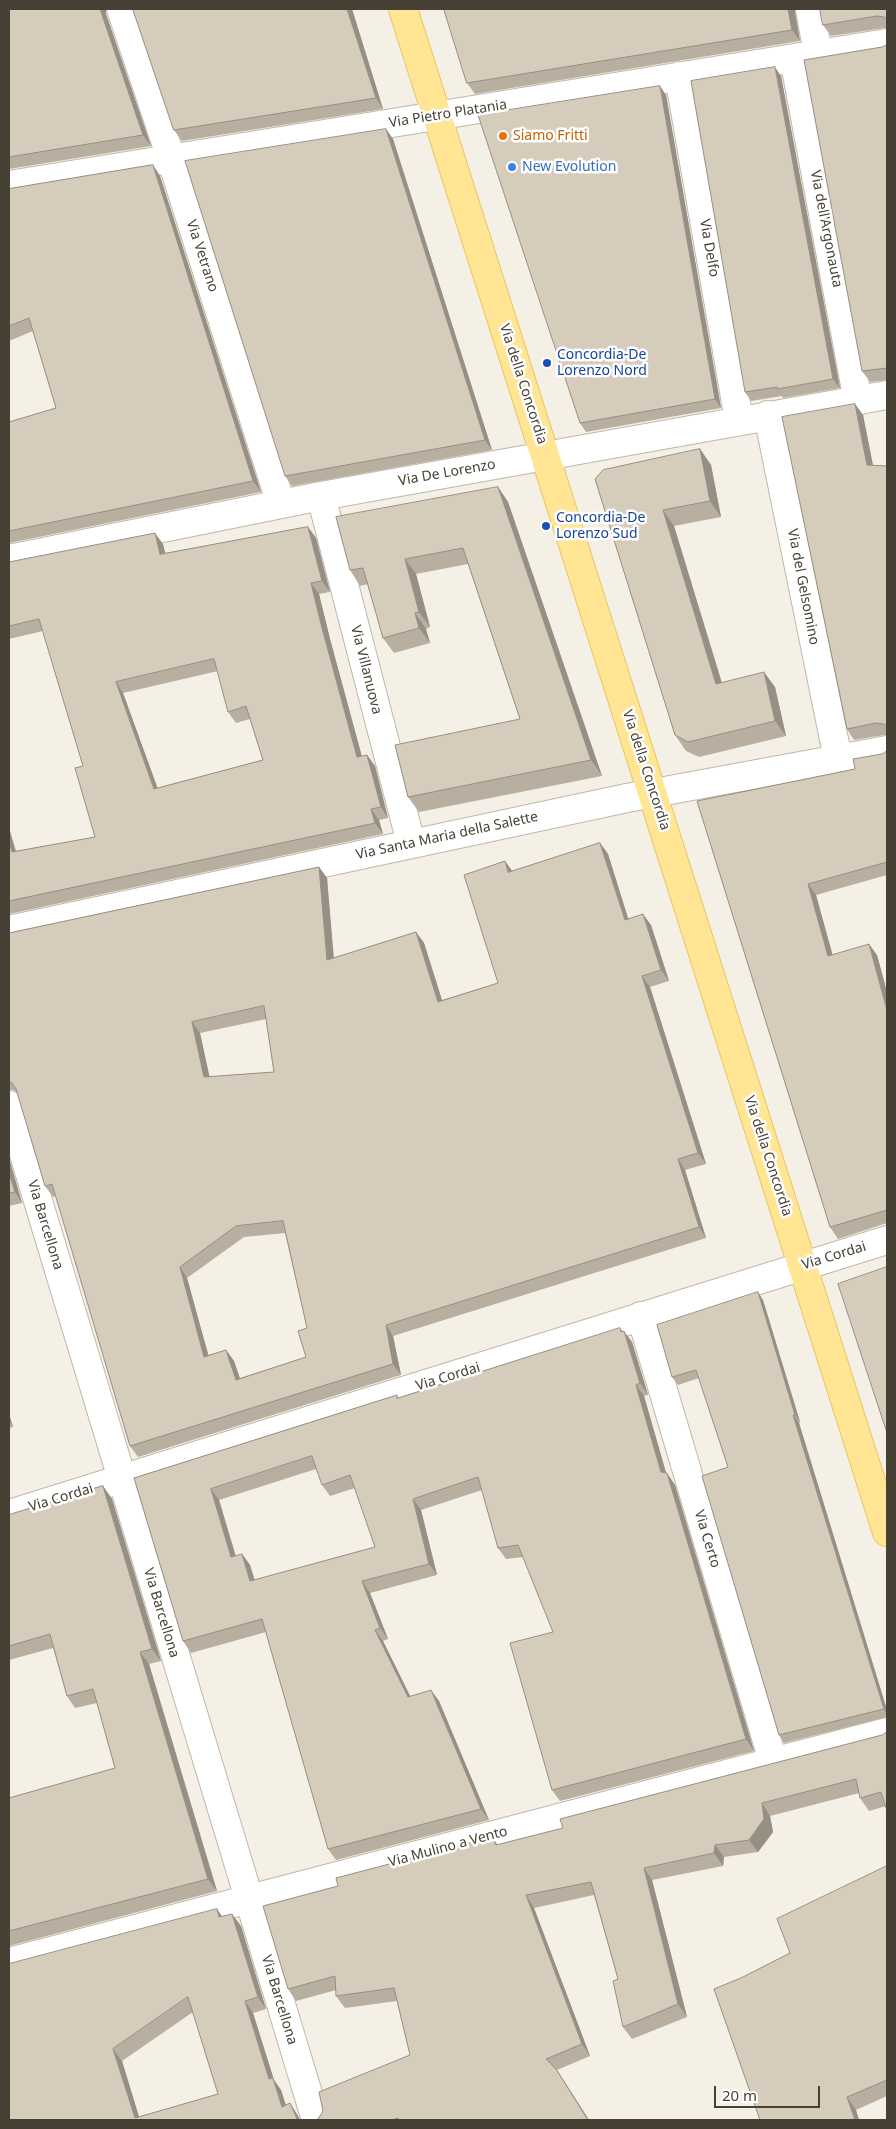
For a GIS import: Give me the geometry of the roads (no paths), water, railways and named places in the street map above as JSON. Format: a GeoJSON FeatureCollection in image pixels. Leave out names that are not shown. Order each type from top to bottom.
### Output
{"type":"FeatureCollection","features":[{"type":"Feature","properties":{"kind":"main road","name":"Via della Concordia"},"geometry":{"type":"LineString","coordinates":[[403,9],[887,1532]]}},
{"type":"Feature","properties":{"kind":"street","name":"Via Vetrano"},"geometry":{"type":"LineString","coordinates":[[121,9],[171,158],[281,504]]}},
{"type":"Feature","properties":{"kind":"street","name":"Via dell'Argonauta"},"geometry":{"type":"LineString","coordinates":[[810,9],[806,56],[858,401]]}},
{"type":"Feature","properties":{"kind":"street","name":"Via Pietro Platania"},"geometry":{"type":"LineString","coordinates":[[9,185],[887,43]]}},
{"type":"Feature","properties":{"kind":"street","name":"Via Delfo"},"geometry":{"type":"LineString","coordinates":[[679,76],[739,420]]}},
{"type":"Feature","properties":{"kind":"street","name":"Via De Lorenzo"},"geometry":{"type":"LineString","coordinates":[[9,559],[321,496],[887,395]]}},
{"type":"Feature","properties":{"kind":"street","name":"Via del Gelsomino"},"geometry":{"type":"LineString","coordinates":[[768,415],[838,759]]}},
{"type":"Feature","properties":{"kind":"street","name":"Via Villanuova"},"geometry":{"type":"LineString","coordinates":[[321,496],[411,843]]}},
{"type":"Feature","properties":{"kind":"street","name":"Via Santa Maria della Salette"},"geometry":{"type":"LineString","coordinates":[[9,930],[652,792],[887,750]]}},
{"type":"Feature","properties":{"kind":"street","name":"Via Barcellona"},"geometry":{"type":"LineString","coordinates":[[9,1105],[316,2120]]}},
{"type":"Feature","properties":{"kind":"street","name":"Via Cordai"},"geometry":{"type":"LineString","coordinates":[[9,1514],[887,1240]]}},
{"type":"Feature","properties":{"kind":"street","name":"Via Certo"},"geometry":{"type":"LineString","coordinates":[[641,1316],[773,1761]]}},
{"type":"Feature","properties":{"kind":"street","name":"Via Mulino a Vento"},"geometry":{"type":"LineString","coordinates":[[9,1962],[887,1732]]}},
{"type":"Feature","properties":{"kind":"place","name":"Siamo Fritti"},"geometry":{"type":"Point","coordinates":[503,136]}},
{"type":"Feature","properties":{"kind":"place","name":"New Evolution"},"geometry":{"type":"Point","coordinates":[512,167]}},
{"type":"Feature","properties":{"kind":"place","name":"Concordia-De Lorenzo Nord"},"geometry":{"type":"Point","coordinates":[547,363]}},
{"type":"Feature","properties":{"kind":"place","name":"Concordia-De Lorenzo Sud"},"geometry":{"type":"Point","coordinates":[546,526]}}]}
